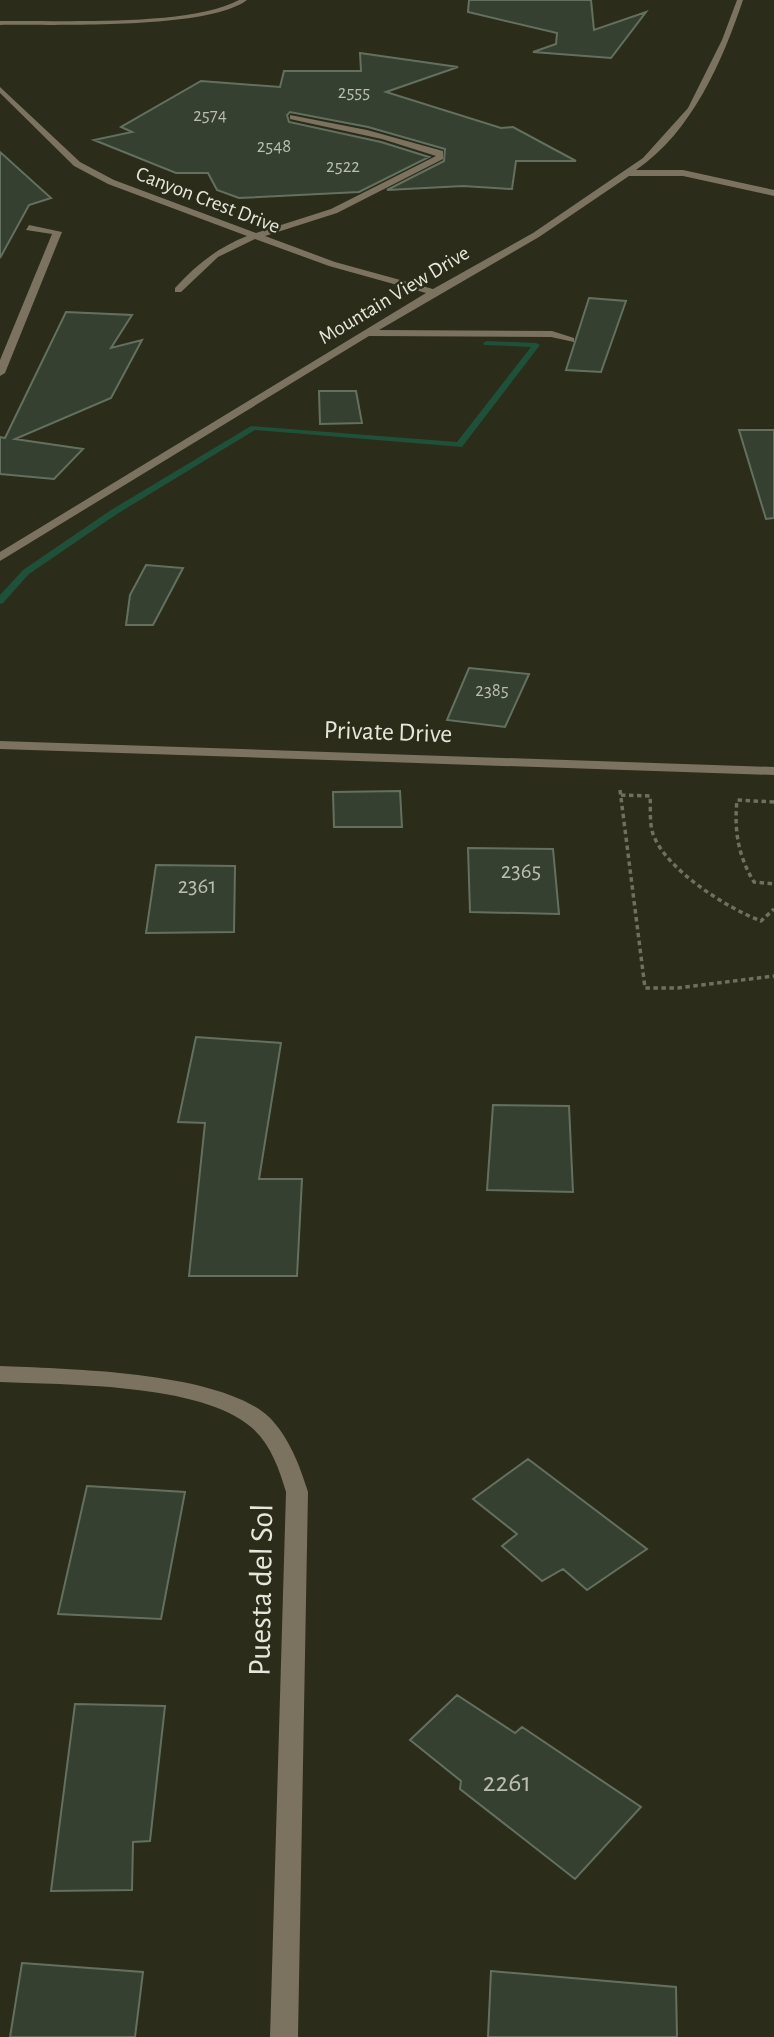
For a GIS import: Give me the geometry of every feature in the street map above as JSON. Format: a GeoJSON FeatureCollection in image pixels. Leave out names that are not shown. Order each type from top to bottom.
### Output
{"type":"FeatureCollection","features":[{"type":"Feature","properties":{"kind":"street"},"geometry":{"type":"LineString","coordinates":[[172,8],[220,6],[232,0]]}},
{"type":"Feature","properties":{"kind":"street"},"geometry":{"type":"LineString","coordinates":[[0,20],[195,15],[231,9],[244,0]]}},
{"type":"Feature","properties":{"kind":"street","name":"Mountain View Drive"},"geometry":{"type":"LineString","coordinates":[[0,557],[434,292],[536,235],[656,151],[691,108],[726,40],[740,0]]}},
{"type":"Feature","properties":{"kind":"street"},"geometry":{"type":"LineString","coordinates":[[0,20],[78,13]]}},
{"type":"Feature","properties":{"kind":"street","name":"Canyon Crest Drive"},"geometry":{"type":"LineString","coordinates":[[0,89],[77,164],[111,182],[332,264],[434,292]]}},
{"type":"Feature","properties":{"kind":"street"},"geometry":{"type":"LineString","coordinates":[[0,104],[16,103]]}},
{"type":"Feature","properties":{"kind":"street"},"geometry":{"type":"LineString","coordinates":[[178,290],[215,252],[251,236],[333,211],[440,157],[440,153],[413,145],[341,126],[293,117]]}},
{"type":"Feature","properties":{"kind":"street"},"geometry":{"type":"LineString","coordinates":[[625,173],[683,173],[774,194]]}},
{"type":"Feature","properties":{"kind":"street"},"geometry":{"type":"LineString","coordinates":[[0,373],[57,232],[29,228]]}},
{"type":"Feature","properties":{"kind":"street"},"geometry":{"type":"LineString","coordinates":[[366,333],[552,334],[570,340]]}},
{"type":"Feature","properties":{"kind":"street","name":"Private Drive"},"geometry":{"type":"LineString","coordinates":[[0,745],[774,771]]}},
{"type":"Feature","properties":{"kind":"street","name":"Puesta del Sol"},"geometry":{"type":"LineString","coordinates":[[0,1374],[127,1382],[218,1399],[254,1417],[288,1460],[297,1492],[284,2037]]}},
{"type":"Feature","properties":{"kind":"path"},"geometry":{"type":"LineString","coordinates":[[617,764],[645,988],[678,988],[774,976]]}},
{"type":"Feature","properties":{"kind":"path"},"geometry":{"type":"LineString","coordinates":[[621,795],[650,796],[653,836],[699,886],[737,914],[761,921],[774,909]]}},
{"type":"Feature","properties":{"kind":"path"},"geometry":{"type":"LineString","coordinates":[[774,802],[737,800],[736,811],[737,842],[745,869],[754,882],[774,884]]}},
{"type":"Feature","properties":{"kind":"building"},"geometry":{"type":"Polygon","coordinates":[[[469,0],[591,0],[594,30],[646,12],[611,58],[533,52],[556,44],[557,33],[468,12],[469,0]]]}},
{"type":"Feature","properties":{"kind":"building"},"geometry":{"type":"Polygon","coordinates":[[[360,53],[458,67],[386,92],[501,128],[513,127],[576,161],[516,161],[512,189],[463,186],[387,190],[444,161],[445,149],[368,127],[290,112],[287,115],[289,122],[381,142],[429,157],[359,192],[239,198],[217,190],[208,173],[176,173],[94,140],[132,132],[121,127],[201,81],[280,87],[284,71],[361,71],[360,53]]]}},
{"type":"Feature","properties":{"kind":"building"},"geometry":{"type":"Polygon","coordinates":[[[0,152],[51,198],[29,205],[0,258],[0,152]]]}},
{"type":"Feature","properties":{"kind":"building"},"geometry":{"type":"Polygon","coordinates":[[[589,298],[626,301],[601,372],[566,370],[589,298]]]}},
{"type":"Feature","properties":{"kind":"building"},"geometry":{"type":"Polygon","coordinates":[[[66,312],[132,315],[111,348],[142,340],[111,398],[15,439],[83,449],[54,479],[0,474],[0,437],[5,438],[66,312]]]}},
{"type":"Feature","properties":{"kind":"building"},"geometry":{"type":"Polygon","coordinates":[[[319,391],[356,391],[362,423],[320,424],[319,391]]]}},
{"type":"Feature","properties":{"kind":"building"},"geometry":{"type":"Polygon","coordinates":[[[739,430],[774,430],[774,518],[766,519],[739,430]]]}},
{"type":"Feature","properties":{"kind":"building"},"geometry":{"type":"Polygon","coordinates":[[[146,565],[183,568],[153,625],[126,625],[130,595],[146,565]]]}},
{"type":"Feature","properties":{"kind":"building"},"geometry":{"type":"Polygon","coordinates":[[[469,668],[529,674],[505,727],[447,720],[469,668]]]}},
{"type":"Feature","properties":{"kind":"building"},"geometry":{"type":"Polygon","coordinates":[[[400,791],[402,827],[334,827],[333,792],[400,791]]]}},
{"type":"Feature","properties":{"kind":"building"},"geometry":{"type":"Polygon","coordinates":[[[468,848],[553,849],[559,914],[470,912],[468,848]]]}},
{"type":"Feature","properties":{"kind":"building"},"geometry":{"type":"Polygon","coordinates":[[[156,865],[235,866],[234,932],[146,933],[156,865]]]}},
{"type":"Feature","properties":{"kind":"building"},"geometry":{"type":"Polygon","coordinates":[[[196,1037],[281,1043],[259,1179],[302,1179],[297,1276],[189,1276],[205,1123],[178,1122],[196,1037]]]}},
{"type":"Feature","properties":{"kind":"building"},"geometry":{"type":"Polygon","coordinates":[[[493,1105],[569,1106],[573,1192],[487,1190],[493,1105]]]}},
{"type":"Feature","properties":{"kind":"building"},"geometry":{"type":"Polygon","coordinates":[[[528,1459],[647,1549],[587,1590],[563,1569],[542,1581],[502,1546],[517,1534],[473,1499],[528,1459]]]}},
{"type":"Feature","properties":{"kind":"building"},"geometry":{"type":"Polygon","coordinates":[[[87,1486],[185,1492],[161,1619],[58,1614],[87,1486]]]}},
{"type":"Feature","properties":{"kind":"building"},"geometry":{"type":"Polygon","coordinates":[[[457,1695],[515,1733],[522,1727],[641,1807],[575,1879],[460,1789],[461,1781],[410,1740],[457,1695]]]}},
{"type":"Feature","properties":{"kind":"building"},"geometry":{"type":"Polygon","coordinates":[[[75,1704],[165,1706],[150,1841],[133,1842],[132,1890],[51,1891],[75,1704]]]}},
{"type":"Feature","properties":{"kind":"building"},"geometry":{"type":"Polygon","coordinates":[[[22,1963],[143,1972],[135,2037],[10,2037],[22,1963]]]}},
{"type":"Feature","properties":{"kind":"building"},"geometry":{"type":"Polygon","coordinates":[[[491,1971],[676,1987],[677,2037],[488,2037],[491,1971]]]}},
{"type":"Feature","properties":{"kind":"waterway"},"geometry":{"type":"LineString","coordinates":[[0,601],[26,572],[114,512],[254,428],[459,445],[536,345],[487,343]]}}]}
